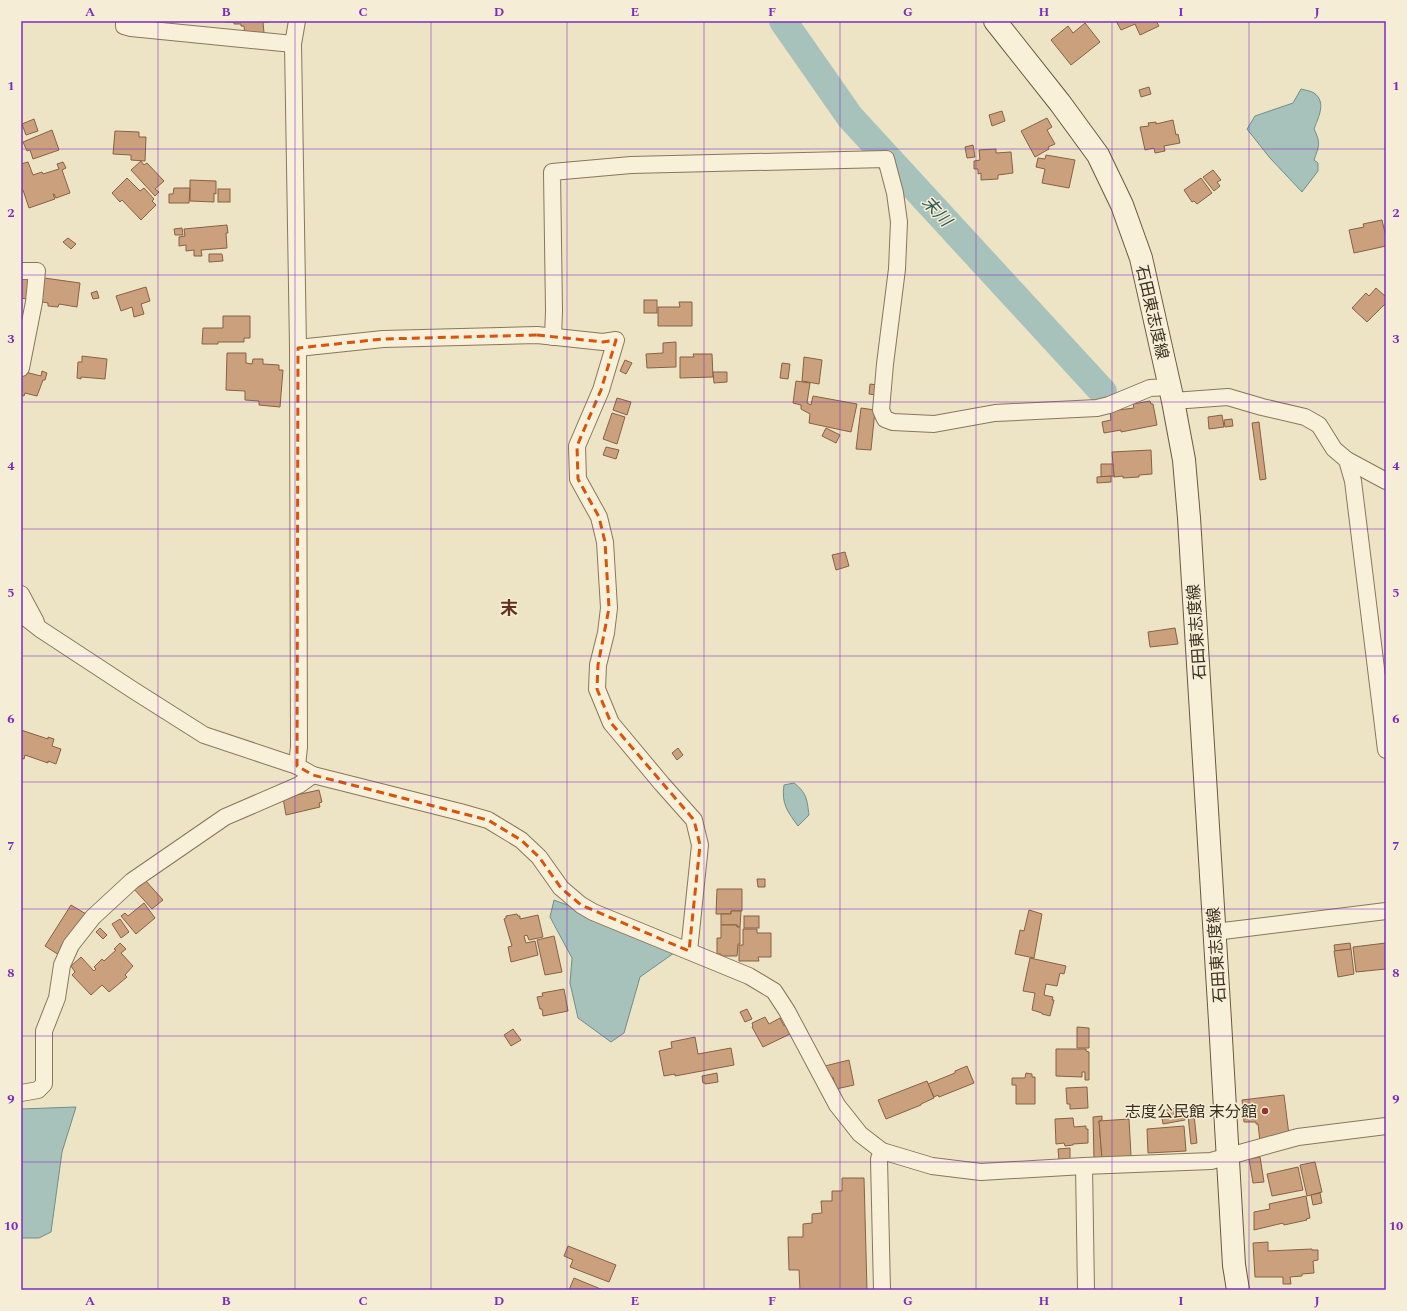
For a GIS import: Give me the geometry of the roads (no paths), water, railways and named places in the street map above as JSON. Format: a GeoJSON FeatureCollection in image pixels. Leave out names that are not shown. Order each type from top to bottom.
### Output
{"type":"FeatureCollection","features":[{"type":"Feature","properties":{"kind":"main road","name":"石田東志度線"},"geometry":{"type":"LineString","coordinates":[[995,21],[1060,103],[1098,155],[1122,205],[1141,258],[1184,460],[1215,932],[1234,1265],[1238,1290]]}},
{"type":"Feature","properties":{"kind":"street"},"geometry":{"type":"LineString","coordinates":[[124,21],[124,26],[131,28],[293,44]]}},
{"type":"Feature","properties":{"kind":"street"},"geometry":{"type":"LineString","coordinates":[[297,21],[293,44],[298,348],[300,747],[297,766]]}},
{"type":"Feature","properties":{"kind":"street"},"geometry":{"type":"LineString","coordinates":[[552,337],[554,311],[552,172],[631,165],[886,159],[895,193],[899,222],[897,269],[880,410],[885,419],[893,422],[934,424],[995,412],[1097,408],[1109,405],[1150,388],[1171,394],[1228,397],[1262,407],[1305,416],[1319,425],[1334,449],[1347,460],[1386,481]]}},
{"type":"Feature","properties":{"kind":"street"},"geometry":{"type":"LineString","coordinates":[[21,271],[37,272],[34,302],[21,368]]}},
{"type":"Feature","properties":{"kind":"street"},"geometry":{"type":"LineString","coordinates":[[298,348],[383,339],[537,334],[603,342],[616,340],[601,390],[577,446],[578,479],[599,517],[605,542],[609,608],[606,633],[598,664],[597,689],[611,723],[694,820],[700,845],[689,951]]}},
{"type":"Feature","properties":{"kind":"street"},"geometry":{"type":"LineString","coordinates":[[1347,460],[1352,481],[1384,719],[1386,750]]}},
{"type":"Feature","properties":{"kind":"street"},"geometry":{"type":"LineString","coordinates":[[21,594],[40,629]]}},
{"type":"Feature","properties":{"kind":"street"},"geometry":{"type":"LineString","coordinates":[[21,614],[40,629],[204,735],[297,766],[314,775],[488,820],[521,840],[539,857],[561,888],[581,905],[593,912],[749,976],[774,991],[787,1011],[837,1105],[860,1134],[882,1151],[932,1166],[981,1172],[1211,1161],[1298,1137],[1386,1126]]}},
{"type":"Feature","properties":{"kind":"street"},"geometry":{"type":"LineString","coordinates":[[21,1093],[38,1090],[44,1084],[44,1031],[57,998],[62,964],[71,945],[92,917],[132,881],[225,817],[299,785],[314,775]]}},
{"type":"Feature","properties":{"kind":"street"},"geometry":{"type":"LineString","coordinates":[[1215,932],[1386,911]]}},
{"type":"Feature","properties":{"kind":"street"},"geometry":{"type":"LineString","coordinates":[[882,1151],[880,1159],[882,1290]]}},
{"type":"Feature","properties":{"kind":"street"},"geometry":{"type":"LineString","coordinates":[[1084,1166],[1086,1290]]}},
{"type":"Feature","properties":{"kind":"water"},"geometry":{"type":"Polygon","coordinates":[[[1301,89],[1314,93],[1318,97],[1321,105],[1314,129],[1318,138],[1318,148],[1314,160],[1318,163],[1318,171],[1302,192],[1270,158],[1247,129],[1255,116],[1293,103],[1301,89]]]}},
{"type":"Feature","properties":{"kind":"water"},"geometry":{"type":"Polygon","coordinates":[[[794,783],[802,790],[806,797],[809,815],[798,826],[788,812],[784,803],[784,785],[794,783]]]}},
{"type":"Feature","properties":{"kind":"water"},"geometry":{"type":"Polygon","coordinates":[[[554,900],[681,948],[640,977],[624,1033],[611,1042],[578,1018],[570,983],[572,958],[550,917],[554,900]]]}},
{"type":"Feature","properties":{"kind":"water"},"geometry":{"type":"Polygon","coordinates":[[[76,1107],[62,1152],[51,1232],[39,1238],[21,1238],[21,1109],[76,1107]]]}},
{"type":"Feature","properties":{"kind":"waterway","name":"末川"},"geometry":{"type":"LineString","coordinates":[[783,21],[850,117],[1103,392]]}},
{"type":"Feature","properties":{"kind":"place","name":"志度公民館 末分館"},"geometry":{"type":"Point","coordinates":[1265,1111]}},
{"type":"Feature","properties":{"kind":"district","name":"末"},"geometry":{"type":"Point","coordinates":[509,608]}}]}
